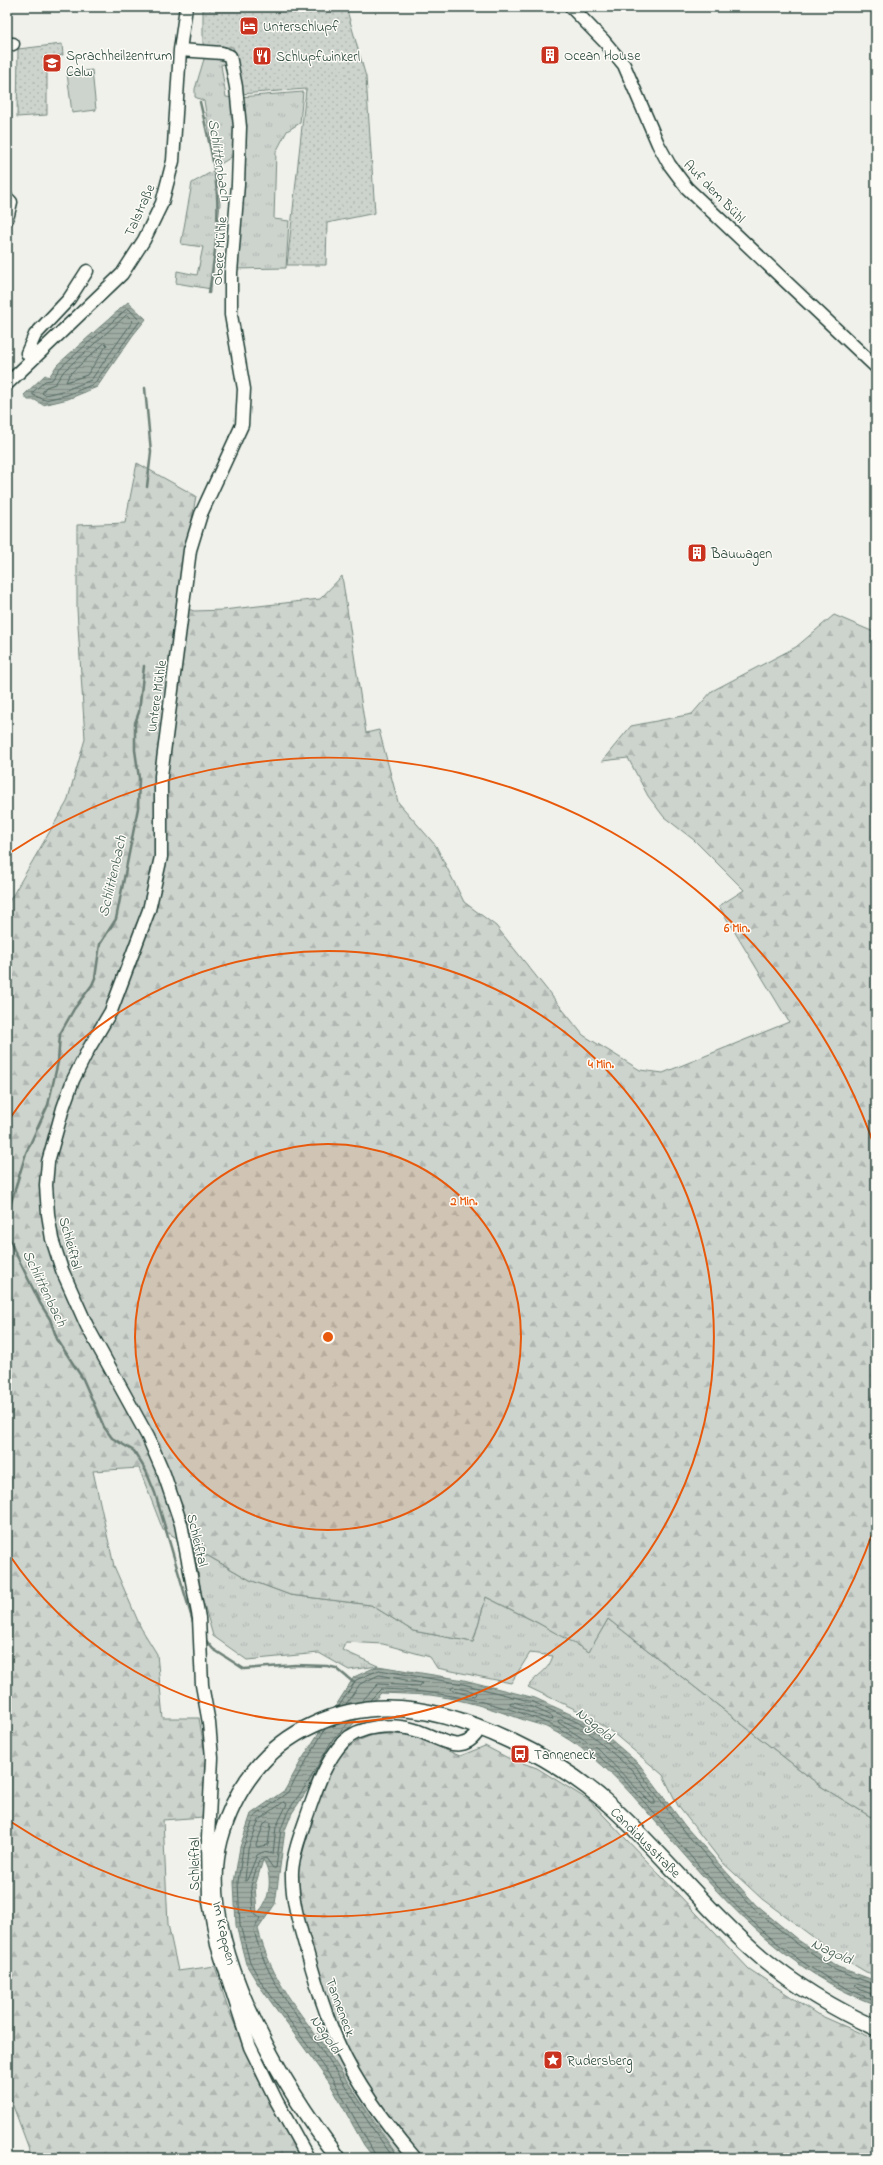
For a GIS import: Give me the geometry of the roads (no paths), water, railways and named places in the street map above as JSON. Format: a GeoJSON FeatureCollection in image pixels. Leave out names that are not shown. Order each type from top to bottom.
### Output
{"type":"FeatureCollection","features":[{"type":"Feature","properties":{"kind":"main road","name":"Candidusstraße"},"geometry":{"type":"LineString","coordinates":[[389,1708],[437,1715],[479,1729],[541,1757],[586,1786],[639,1832],[732,1930],[760,1956],[793,1982],[825,2003],[876,2028]]}},
{"type":"Feature","properties":{"kind":"main road","name":"Im Krappen"},"geometry":{"type":"LineString","coordinates":[[338,2158],[294,2097],[260,2035],[239,1986],[218,1916],[216,1868],[223,1828],[235,1799],[259,1763],[289,1738],[324,1720],[345,1713],[389,1708]]}},
{"type":"Feature","properties":{"kind":"street","name":"Talstraße"},"geometry":{"type":"LineString","coordinates":[[7,384],[122,274],[144,240],[162,203],[173,161],[180,50],[186,7]]}},
{"type":"Feature","properties":{"kind":"street","name":"Auf dem Bühl"},"geometry":{"type":"LineString","coordinates":[[571,7],[604,41],[624,65],[658,144],[669,164],[687,188],[876,367]]}},
{"type":"Feature","properties":{"kind":"street","name":"Obere Mühle"},"geometry":{"type":"LineString","coordinates":[[180,50],[222,53],[230,56],[236,87],[240,127],[238,184],[231,273],[231,315],[244,389],[242,425],[232,449]]}},
{"type":"Feature","properties":{"kind":"street"},"geometry":{"type":"LineString","coordinates":[[7,219],[9,200]]}},
{"type":"Feature","properties":{"kind":"street"},"geometry":{"type":"LineString","coordinates":[[32,359],[27,353],[35,334],[70,299],[87,271]]}},
{"type":"Feature","properties":{"kind":"street","name":"Untere Mühle"},"geometry":{"type":"LineString","coordinates":[[132,952],[149,910],[161,857],[161,776],[190,550],[199,521],[215,480],[232,449]]}},
{"type":"Feature","properties":{"kind":"street","name":"Schleiftal"},"geometry":{"type":"LineString","coordinates":[[132,952],[111,1011],[82,1062],[63,1108],[48,1162],[46,1185],[48,1214],[52,1239],[62,1270],[87,1326],[148,1437],[164,1474],[181,1524],[199,1618],[202,1685],[209,1723],[212,1758],[208,1838],[209,1902],[217,1945],[250,2047],[277,2102],[308,2158]]}},
{"type":"Feature","properties":{"kind":"street","name":"Tanneneck"},"geometry":{"type":"LineString","coordinates":[[415,2158],[390,2128],[366,2094],[340,2048],[320,1998],[297,1920],[293,1894],[294,1856],[318,1784],[327,1765],[344,1741],[356,1733],[370,1728],[385,1726],[413,1729],[452,1744],[462,1744],[476,1736],[479,1729]]}},
{"type":"Feature","properties":{"kind":"water"},"geometry":{"type":"Polygon","coordinates":[[[128,302],[146,319],[97,387],[68,399],[43,405],[35,400],[28,400],[24,395],[45,375],[49,377],[57,365],[128,302]]]}},
{"type":"Feature","properties":{"kind":"water"},"geometry":{"type":"Polygon","coordinates":[[[378,1666],[464,1680],[535,1698],[594,1725],[639,1764],[685,1826],[756,1905],[798,1940],[838,1967],[876,1981],[876,2005],[845,1991],[816,1975],[789,1957],[764,1936],[740,1915],[694,1867],[632,1794],[602,1765],[570,1740],[542,1725],[465,1702],[430,1695],[381,1693],[335,1744],[292,1813],[285,1830],[275,1904],[258,1929],[264,1948],[278,1980],[328,2052],[371,2119],[399,2158],[374,2158],[364,2145],[329,2082],[258,1984],[246,1964],[236,1925],[234,1882],[240,1847],[251,1814],[285,1790],[301,1761],[354,1677],[378,1666]],[[263,1860],[255,1886],[257,1913],[262,1908],[268,1895],[269,1880],[263,1860]]]}},
{"type":"Feature","properties":{"kind":"waterway","name":"Schlittenbach"},"geometry":{"type":"LineString","coordinates":[[200,102],[213,160],[217,195],[217,232],[209,293]]}},
{"type":"Feature","properties":{"kind":"waterway","name":"Schlittenbach"},"geometry":{"type":"LineString","coordinates":[[145,388],[151,452],[147,487]]}},
{"type":"Feature","properties":{"kind":"waterway","name":"Schlittenbach"},"geometry":{"type":"LineString","coordinates":[[144,666],[139,712],[135,723],[135,750],[139,778],[138,808],[116,919],[100,944],[95,978],[92,985],[74,1009],[60,1034],[58,1062],[48,1105],[26,1153],[7,1216],[9,1238],[14,1250],[40,1303],[50,1319],[57,1339],[83,1379],[104,1427],[112,1438],[134,1451],[146,1471],[155,1493],[193,1622]]}},
{"type":"Feature","properties":{"kind":"waterway","name":"Schlittenbach"},"geometry":{"type":"LineString","coordinates":[[204,1638],[213,1649],[244,1669],[295,1665],[327,1666],[336,1668],[353,1682]]}},
{"type":"Feature","properties":{"kind":"place","name":"Unterschlupf"},"geometry":{"type":"Point","coordinates":[249,26]}},
{"type":"Feature","properties":{"kind":"place","name":"Ocean House"},"geometry":{"type":"Point","coordinates":[550,55]}},
{"type":"Feature","properties":{"kind":"place","name":"Schlupfwinkerl"},"geometry":{"type":"Point","coordinates":[262,56]}},
{"type":"Feature","properties":{"kind":"place","name":"Sprachheilzentrum Calw"},"geometry":{"type":"Point","coordinates":[52,63]}},
{"type":"Feature","properties":{"kind":"place","name":"Bauwagen"},"geometry":{"type":"Point","coordinates":[697,553]}},
{"type":"Feature","properties":{"kind":"place","name":"Tanneneck"},"geometry":{"type":"Point","coordinates":[520,1754]}},
{"type":"Feature","properties":{"kind":"place","name":"Rudersberg"},"geometry":{"type":"Point","coordinates":[553,2060]}},
{"type":"Feature","properties":{"kind":"water label","name":"Nagold"},"geometry":{"type":"Point","coordinates":[595,1724]}},
{"type":"Feature","properties":{"kind":"water label","name":"Nagold"},"geometry":{"type":"Point","coordinates":[832,1951]}},
{"type":"Feature","properties":{"kind":"water label","name":"Nagold"},"geometry":{"type":"Point","coordinates":[326,2034]}}]}
